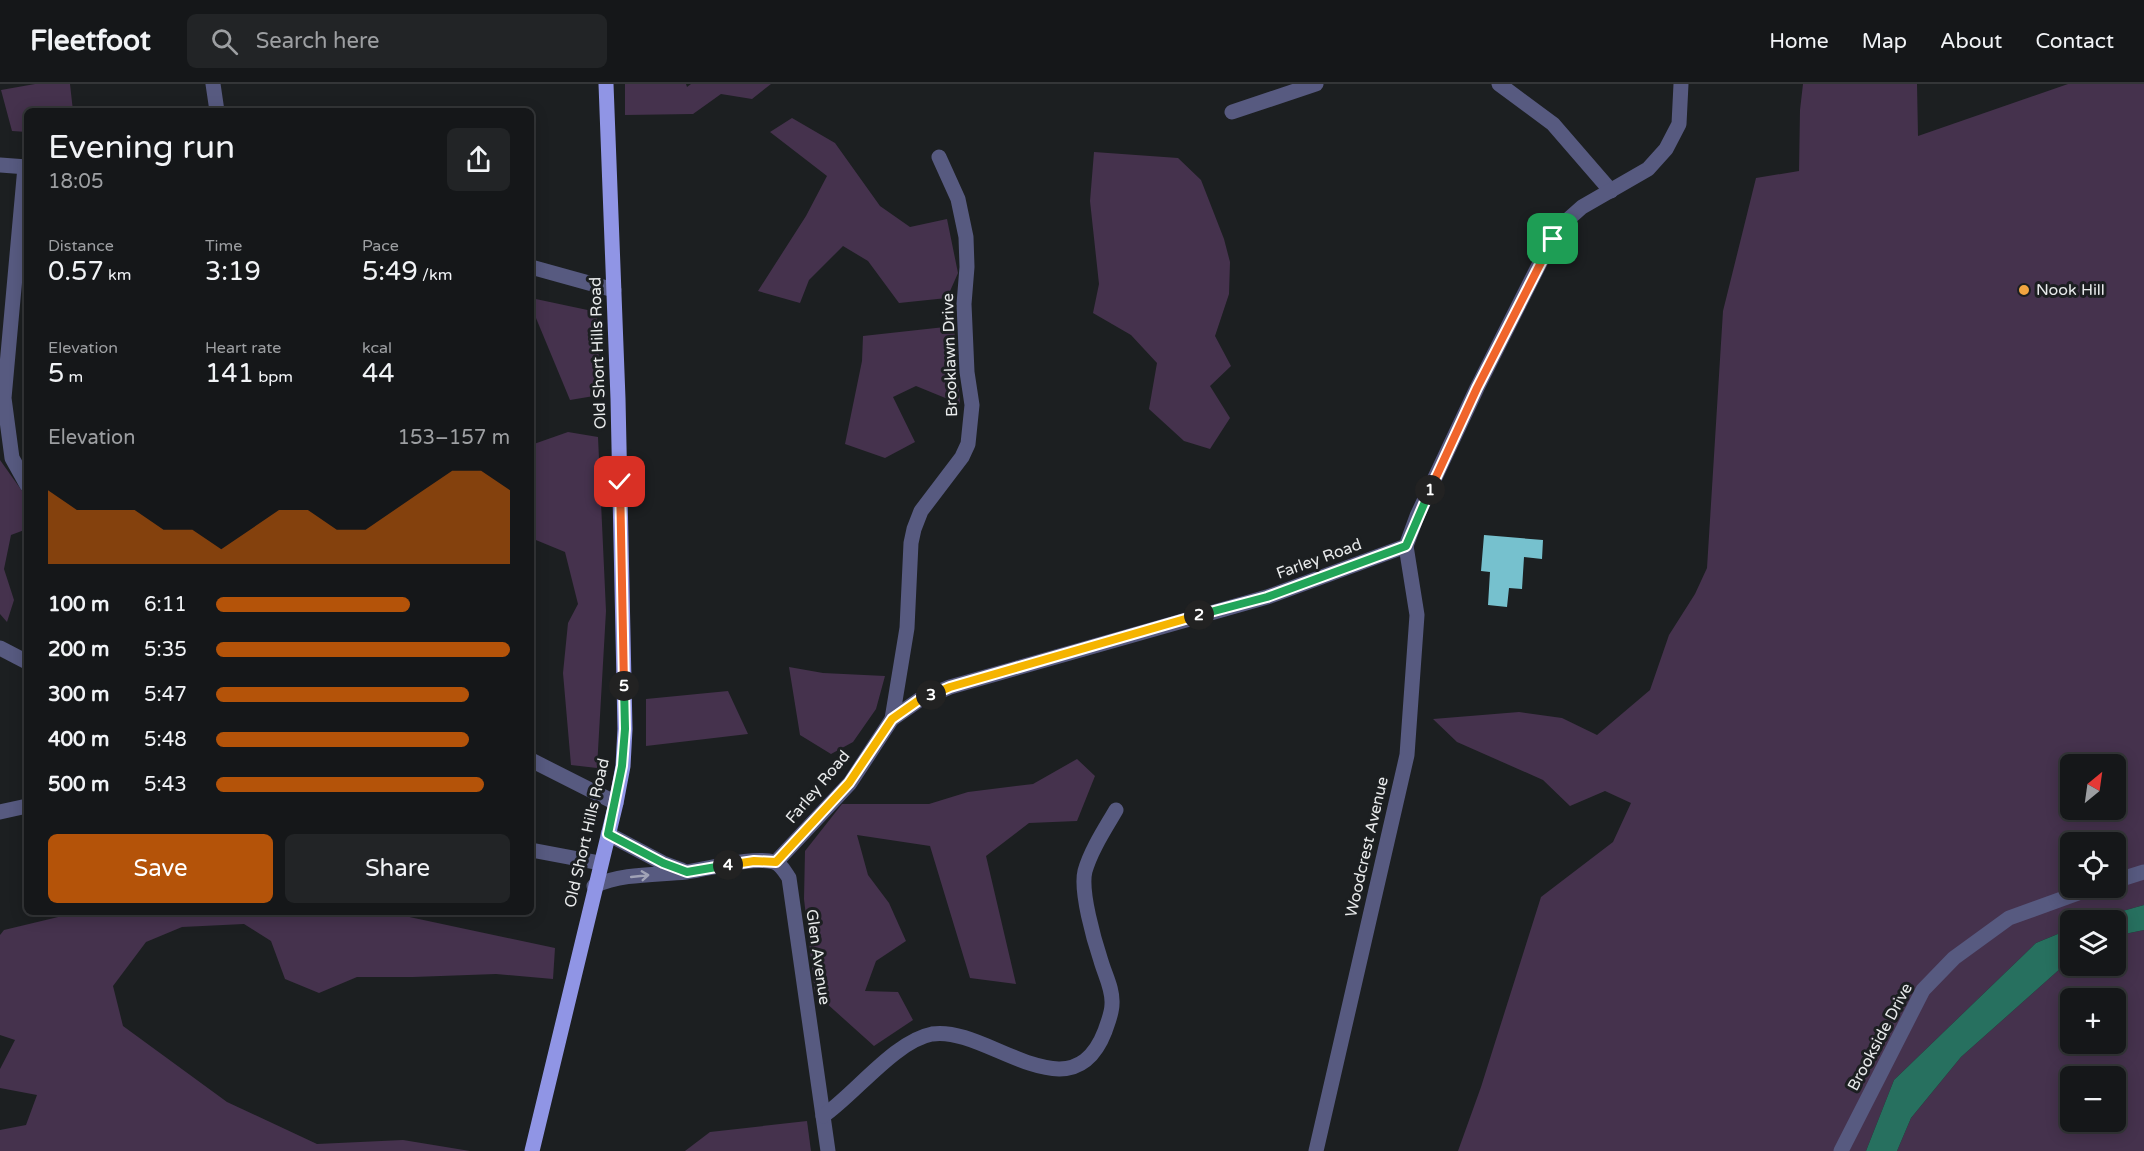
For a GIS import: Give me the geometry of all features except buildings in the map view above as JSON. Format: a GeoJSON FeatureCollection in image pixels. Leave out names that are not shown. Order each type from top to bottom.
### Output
{"type":"FeatureCollection","features":[{"type":"Feature","properties":{"kind":"main road","name":"Old Short Hills Road"},"geometry":{"type":"LineString","coordinates":[[532,1151],[594,885],[616,803],[625,729],[619,411],[606,84]]}},
{"type":"Feature","properties":{"kind":"street"},"geometry":{"type":"LineString","coordinates":[[213,84],[217,108]]}},
{"type":"Feature","properties":{"kind":"street"},"geometry":{"type":"LineString","coordinates":[[1233,112],[1317,84]]}},
{"type":"Feature","properties":{"kind":"street"},"geometry":{"type":"LineString","coordinates":[[1499,84],[1553,124],[1611,191]]}},
{"type":"Feature","properties":{"kind":"street"},"geometry":{"type":"LineString","coordinates":[[1406,546],[1417,516],[1477,388],[1550,243],[1564,223],[1582,207],[1648,169],[1666,149],[1679,124],[1681,84]]}},
{"type":"Feature","properties":{"kind":"street","name":"Brooklawn Drive"},"geometry":{"type":"LineString","coordinates":[[892,719],[907,628],[911,543],[914,529],[921,511],[962,457],[968,444],[972,405],[967,372],[964,304],[967,267],[966,237],[958,199],[939,157]]}},
{"type":"Feature","properties":{"kind":"street"},"geometry":{"type":"LineString","coordinates":[[0,165],[24,167]]}},
{"type":"Feature","properties":{"kind":"street"},"geometry":{"type":"LineString","coordinates":[[24,188],[4,398],[12,458],[24,480]]}},
{"type":"Feature","properties":{"kind":"street"},"geometry":{"type":"LineString","coordinates":[[534,268],[614,290]]}},
{"type":"Feature","properties":{"kind":"street","name":"Farley Road"},"geometry":{"type":"LineString","coordinates":[[776,862],[849,783],[892,719],[919,700],[950,687],[1267,597],[1406,546]]}},
{"type":"Feature","properties":{"kind":"street","name":"Woodcrest Avenue"},"geometry":{"type":"LineString","coordinates":[[1316,1151],[1407,755],[1417,615],[1406,546]]}},
{"type":"Feature","properties":{"kind":"street"},"geometry":{"type":"LineString","coordinates":[[0,648],[24,660]]}},
{"type":"Feature","properties":{"kind":"street"},"geometry":{"type":"LineString","coordinates":[[534,762],[616,803]]}},
{"type":"Feature","properties":{"kind":"street"},"geometry":{"type":"LineString","coordinates":[[0,812],[24,807]]}},
{"type":"Feature","properties":{"kind":"street"},"geometry":{"type":"LineString","coordinates":[[823,1116],[840,1104],[889,1058],[904,1047],[930,1035],[953,1034],[1019,1060],[1053,1069],[1067,1068],[1081,1062],[1092,1053],[1102,1038],[1112,1006],[1112,993],[1095,942],[1086,900],[1084,873],[1116,810]]}},
{"type":"Feature","properties":{"kind":"street"},"geometry":{"type":"LineString","coordinates":[[608,834],[663,863],[687,872]]}},
{"type":"Feature","properties":{"kind":"street"},"geometry":{"type":"LineString","coordinates":[[534,851],[600,863]]}},
{"type":"Feature","properties":{"kind":"street"},"geometry":{"type":"LineString","coordinates":[[594,885],[637,876],[687,872],[754,861],[776,862]]}},
{"type":"Feature","properties":{"kind":"street","name":"Glen Avenue"},"geometry":{"type":"LineString","coordinates":[[776,862],[789,878],[828,1151]]}},
{"type":"Feature","properties":{"kind":"street"},"geometry":{"type":"LineString","coordinates":[[2126,878],[2144,872]]}},
{"type":"Feature","properties":{"kind":"street","name":"Brookside Drive"},"geometry":{"type":"LineString","coordinates":[[1841,1151],[1923,990],[1954,958],[2009,918],[2064,898]]}},
{"type":"Feature","properties":{"kind":"shaded area"},"geometry":{"type":"Polygon","coordinates":[[[35,84],[70,84],[73,108],[24,108],[24,132],[12,131],[1,90],[35,84]]]}},
{"type":"Feature","properties":{"kind":"shaded area"},"geometry":{"type":"Polygon","coordinates":[[[625,84],[686,84],[687,87],[691,84],[771,84],[752,99],[721,94],[693,114],[625,115],[625,84]]]}},
{"type":"Feature","properties":{"kind":"shaded area"},"geometry":{"type":"Polygon","coordinates":[[[1803,84],[1917,84],[1918,136],[2068,84],[2144,84],[2144,905],[2126,910],[2060,910],[2060,933],[2036,943],[1894,1080],[1866,1151],[1458,1151],[1481,1087],[1541,897],[1613,842],[1631,803],[1605,791],[1570,806],[1543,780],[1457,742],[1433,719],[1519,712],[1562,718],[1597,735],[1650,690],[1669,635],[1695,594],[1707,568],[1723,311],[1756,178],[1799,171],[1800,110],[1803,84]]]}},
{"type":"Feature","properties":{"kind":"shaded area"},"geometry":{"type":"Polygon","coordinates":[[[792,118],[835,143],[880,206],[910,227],[947,219],[958,273],[947,298],[899,303],[868,261],[843,246],[809,280],[800,303],[758,291],[806,216],[827,176],[770,132],[792,118]]]}},
{"type":"Feature","properties":{"kind":"shaded area"},"geometry":{"type":"Polygon","coordinates":[[[1094,152],[1178,158],[1201,180],[1224,239],[1230,262],[1229,294],[1215,336],[1231,366],[1210,386],[1230,418],[1210,449],[1184,441],[1149,409],[1157,363],[1131,335],[1093,313],[1099,284],[1090,201],[1094,152]]]}},
{"type":"Feature","properties":{"kind":"shaded area"},"geometry":{"type":"Polygon","coordinates":[[[534,299],[597,312],[600,395],[570,400],[534,313],[534,299]]]}},
{"type":"Feature","properties":{"kind":"shaded area"},"geometry":{"type":"Polygon","coordinates":[[[954,326],[960,404],[916,386],[893,397],[915,442],[885,458],[845,444],[862,361],[863,336],[954,326]]]}},
{"type":"Feature","properties":{"kind":"shaded area"},"geometry":{"type":"Polygon","coordinates":[[[568,432],[598,437],[606,611],[597,768],[571,765],[563,673],[568,623],[578,604],[565,552],[534,539],[534,444],[568,432]]]}},
{"type":"Feature","properties":{"kind":"shaded area"},"geometry":{"type":"Polygon","coordinates":[[[0,460],[24,494],[24,530],[11,535],[4,569],[14,600],[7,622],[0,614],[0,460]]]}},
{"type":"Feature","properties":{"kind":"shaded area"},"geometry":{"type":"Polygon","coordinates":[[[789,667],[823,673],[885,676],[876,709],[853,742],[831,754],[800,735],[789,667]]]}},
{"type":"Feature","properties":{"kind":"shaded area"},"geometry":{"type":"Polygon","coordinates":[[[728,691],[748,734],[646,746],[646,699],[728,691]]]}},
{"type":"Feature","properties":{"kind":"shaded area"},"geometry":{"type":"Polygon","coordinates":[[[1077,759],[1095,776],[1077,821],[1029,823],[986,856],[1016,984],[970,978],[930,846],[857,835],[868,875],[889,903],[906,941],[876,961],[865,991],[898,992],[913,1020],[874,1046],[815,993],[804,899],[805,851],[842,804],[929,804],[968,792],[1033,784],[1077,759]]]}},
{"type":"Feature","properties":{"kind":"shaded area"},"geometry":{"type":"Polygon","coordinates":[[[2144,905],[2144,930],[2126,934],[2126,910],[2144,905]]]}},
{"type":"Feature","properties":{"kind":"shaded area"},"geometry":{"type":"Polygon","coordinates":[[[66,915],[400,915],[555,948],[553,979],[496,974],[357,977],[319,993],[285,979],[271,941],[244,924],[182,927],[146,942],[113,986],[123,1026],[227,1102],[317,1144],[403,1140],[470,1151],[0,1151],[0,1130],[26,1125],[37,1095],[0,1088],[0,1069],[15,1040],[0,1035],[0,935],[4,930],[66,915]]]}},
{"type":"Feature","properties":{"kind":"shaded area"},"geometry":{"type":"Polygon","coordinates":[[[2144,930],[2144,1151],[1897,1151],[1911,1118],[1961,1057],[2060,969],[2060,976],[2126,976],[2126,934],[2144,930]]]}},
{"type":"Feature","properties":{"kind":"shaded area"},"geometry":{"type":"Polygon","coordinates":[[[2060,933],[2060,969],[1961,1057],[1911,1118],[1897,1151],[1866,1151],[1894,1080],[2036,943],[2060,933]]]}},
{"type":"Feature","properties":{"kind":"shaded area"},"geometry":{"type":"Polygon","coordinates":[[[807,1121],[811,1151],[685,1151],[710,1132],[807,1121]]]}},
{"type":"Feature","properties":{"kind":"place","name":"Nook Hill"},"geometry":{"type":"Point","coordinates":[2024,290]}},
{"type":"Feature","properties":{"kind":"route"},"geometry":{"type":"LineString","coordinates":[[620,482],[625,729],[622,766],[608,834],[663,863],[687,872],[754,861],[776,862],[810,828],[849,783],[892,719],[919,700],[950,687],[1267,597],[1406,546],[1417,516],[1477,388],[1553,239]]}}]}
